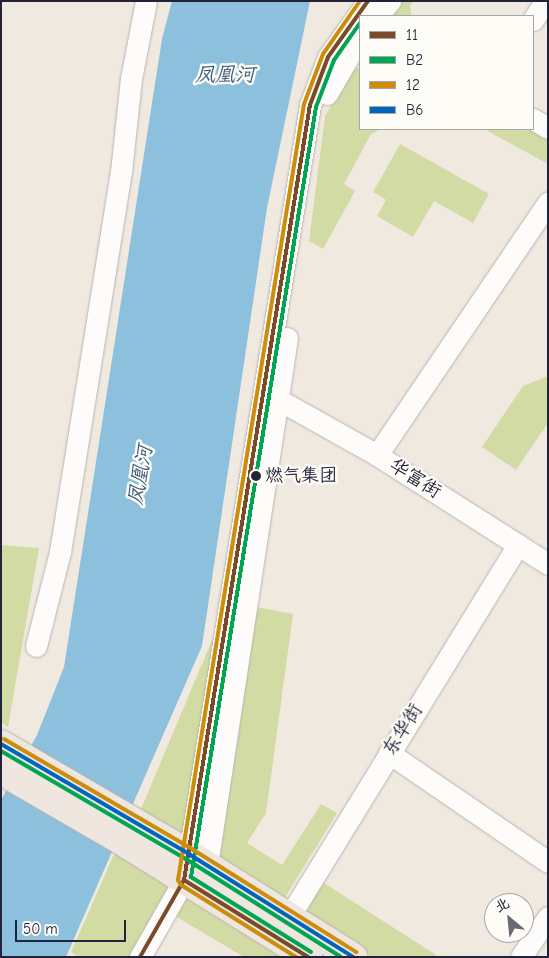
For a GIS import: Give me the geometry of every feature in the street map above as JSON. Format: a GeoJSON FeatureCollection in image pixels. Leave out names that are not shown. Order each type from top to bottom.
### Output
{"type":"FeatureCollection","features":[{"type":"Feature","properties":{"kind":"main road"},"geometry":{"type":"LineString","coordinates":[[7,761],[131,834],[289,916],[353,957]]}},
{"type":"Feature","properties":{"kind":"main road"},"geometry":{"type":"LineString","coordinates":[[193,866],[308,957]]}},
{"type":"Feature","properties":{"kind":"street"},"geometry":{"type":"LineString","coordinates":[[36,646],[60,552],[122,172],[134,60],[146,1]]}},
{"type":"Feature","properties":{"kind":"street"},"geometry":{"type":"LineString","coordinates":[[193,866],[310,105],[328,57],[368,1]]}},
{"type":"Feature","properties":{"kind":"street"},"geometry":{"type":"LineString","coordinates":[[378,15],[390,1]]}},
{"type":"Feature","properties":{"kind":"street"},"geometry":{"type":"LineString","coordinates":[[534,18],[545,1]]}},
{"type":"Feature","properties":{"kind":"street"},"geometry":{"type":"LineString","coordinates":[[140,957],[193,866],[279,400],[299,241],[322,110],[330,86],[359,38]]}},
{"type":"Feature","properties":{"kind":"street"},"geometry":{"type":"LineString","coordinates":[[534,121],[548,128]]}},
{"type":"Feature","properties":{"kind":"street"},"geometry":{"type":"LineString","coordinates":[[377,455],[548,202]]}},
{"type":"Feature","properties":{"kind":"street","name":"华富街"},"geometry":{"type":"LineString","coordinates":[[279,400],[377,455],[548,564]]}},
{"type":"Feature","properties":{"kind":"street","name":"东华街"},"geometry":{"type":"LineString","coordinates":[[289,916],[518,545]]}},
{"type":"Feature","properties":{"kind":"street"},"geometry":{"type":"LineString","coordinates":[[389,753],[548,862]]}},
{"type":"Feature","properties":{"kind":"street"},"geometry":{"type":"LineString","coordinates":[[521,957],[548,917]]}},
{"type":"Feature","properties":{"kind":"green space"},"geometry":{"type":"Polygon","coordinates":[[[401,1],[414,1],[410,5],[411,15],[390,15],[401,1]]]}},
{"type":"Feature","properties":{"kind":"green space"},"geometry":{"type":"Polygon","coordinates":[[[359,67],[359,130],[379,130],[371,134],[344,184],[355,191],[323,249],[309,241],[325,116],[351,71],[359,67]]]}},
{"type":"Feature","properties":{"kind":"green space"},"geometry":{"type":"Polygon","coordinates":[[[486,130],[548,131],[548,164],[486,130]]]}},
{"type":"Feature","properties":{"kind":"green space"},"geometry":{"type":"Polygon","coordinates":[[[400,144],[489,194],[473,223],[434,201],[413,237],[377,216],[386,200],[373,192],[400,144]]]}},
{"type":"Feature","properties":{"kind":"green space"},"geometry":{"type":"Polygon","coordinates":[[[548,376],[548,423],[516,470],[482,447],[523,386],[548,376]]]}},
{"type":"Feature","properties":{"kind":"green space"},"geometry":{"type":"Polygon","coordinates":[[[1,545],[39,548],[8,727],[1,722],[1,545]]]}},
{"type":"Feature","properties":{"kind":"green space"},"geometry":{"type":"Polygon","coordinates":[[[256,607],[293,614],[266,813],[247,843],[282,865],[321,804],[337,813],[284,899],[206,852],[256,607]]]}},
{"type":"Feature","properties":{"kind":"green space"},"geometry":{"type":"Polygon","coordinates":[[[213,638],[192,844],[141,809],[213,638]]]}},
{"type":"Feature","properties":{"kind":"green space"},"geometry":{"type":"Polygon","coordinates":[[[119,843],[180,881],[136,957],[79,957],[71,952],[119,843]]]}},
{"type":"Feature","properties":{"kind":"green space"},"geometry":{"type":"Polygon","coordinates":[[[321,881],[437,957],[372,957],[301,913],[321,881]]]}},
{"type":"Feature","properties":{"kind":"green space"},"geometry":{"type":"Polygon","coordinates":[[[187,885],[302,957],[244,957],[170,913],[187,885]]]}},
{"type":"Feature","properties":{"kind":"water","name":"凤凰河"},"geometry":{"type":"Polygon","coordinates":[[[172,1],[310,1],[267,208],[202,646],[66,957],[1,957],[1,800],[37,735],[64,667],[162,39],[172,1]]]}},
{"type":"Feature","properties":{"kind":"transit line","name":"12"},"geometry":{"type":"LineString","coordinates":[[296,957],[181,885],[178,880],[304,104],[323,54],[360,1]]}},
{"type":"Feature","properties":{"kind":"transit line","name":"11"},"geometry":{"type":"LineString","coordinates":[[140,957],[184,880],[310,105],[328,57],[368,1]]}},
{"type":"Feature","properties":{"kind":"transit line","name":"B2"},"geometry":{"type":"LineString","coordinates":[[311,952],[191,877],[316,107],[334,60],[359,24]]}},
{"type":"Feature","properties":{"kind":"transit line","name":"12"},"geometry":{"type":"LineString","coordinates":[[4,739],[192,849],[356,952]]}},
{"type":"Feature","properties":{"kind":"transit line","name":"B6"},"geometry":{"type":"LineString","coordinates":[[1,744],[189,854],[353,957]]}},
{"type":"Feature","properties":{"kind":"transit line","name":"B2"},"geometry":{"type":"LineString","coordinates":[[1,751],[186,859],[341,957]]}},
{"type":"Feature","properties":{"kind":"transit line","name":"11"},"geometry":{"type":"LineString","coordinates":[[184,880],[308,957]]}},
{"type":"Feature","properties":{"kind":"place","name":"燃气集团"},"geometry":{"type":"Point","coordinates":[256,476]}}]}
